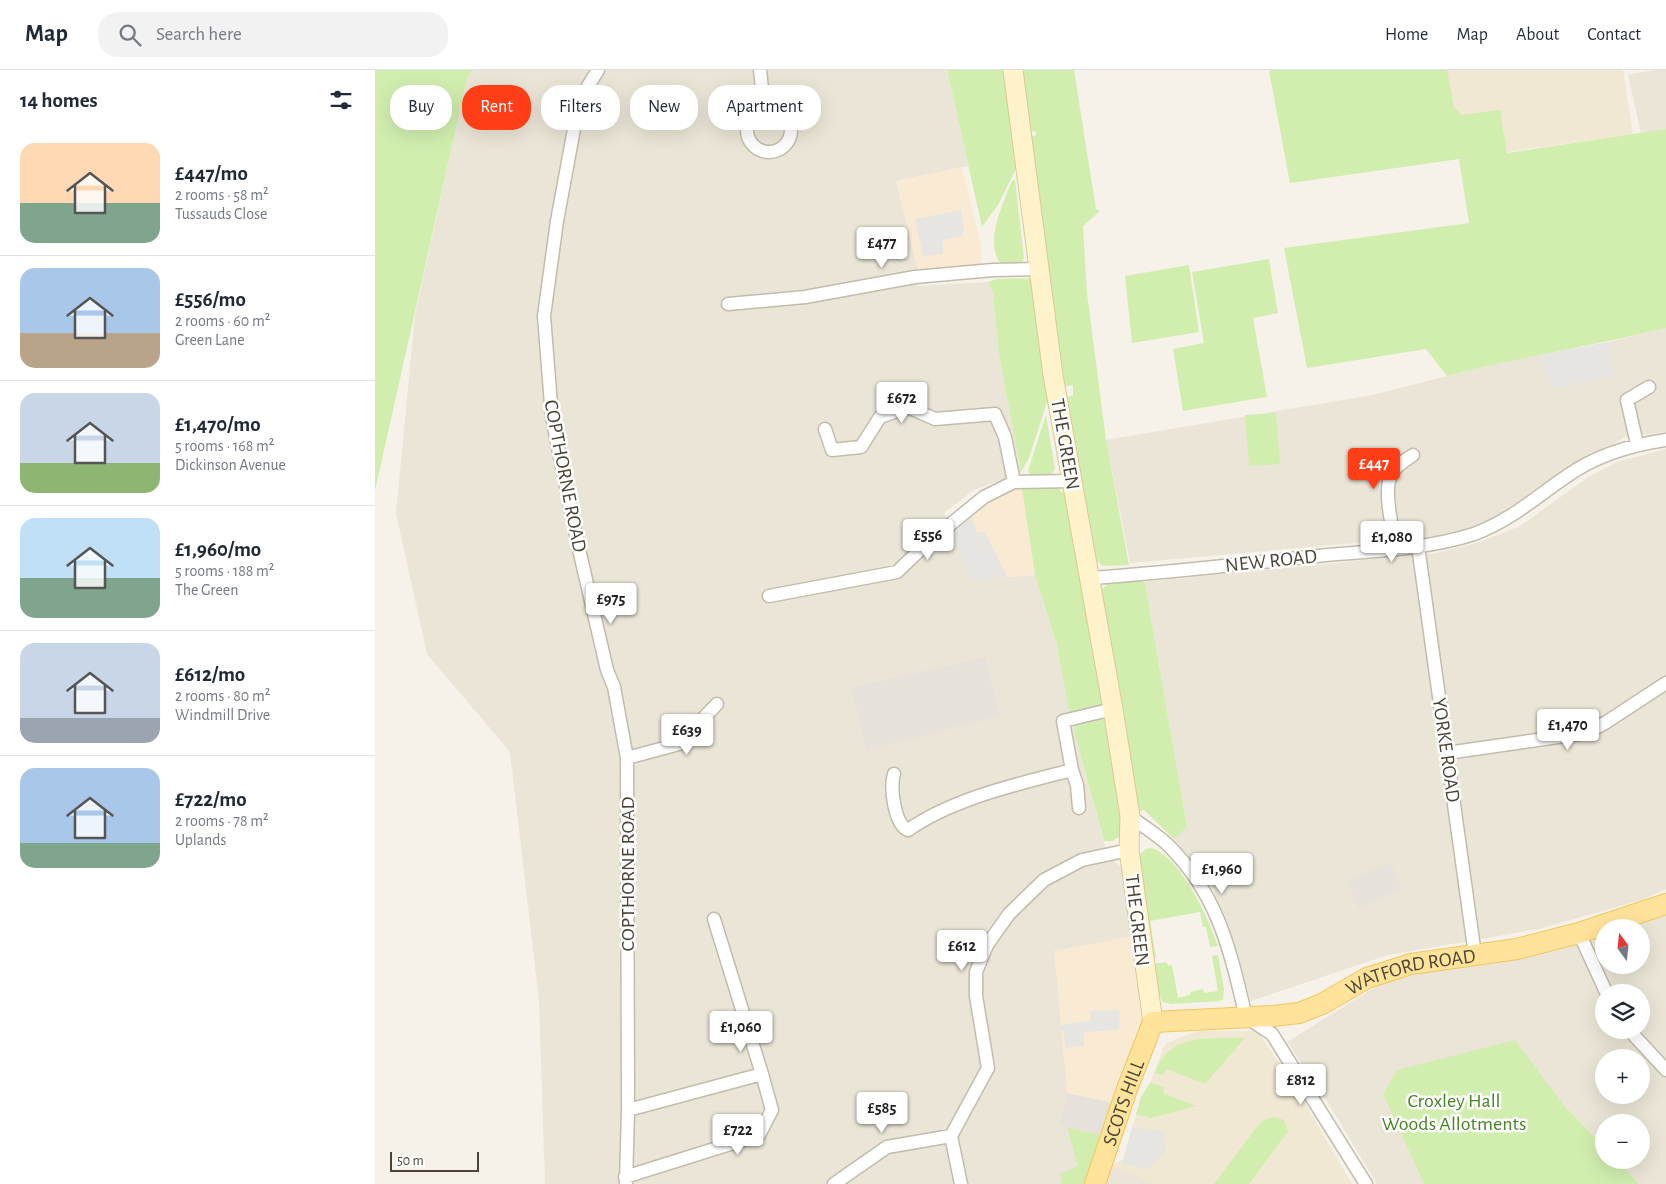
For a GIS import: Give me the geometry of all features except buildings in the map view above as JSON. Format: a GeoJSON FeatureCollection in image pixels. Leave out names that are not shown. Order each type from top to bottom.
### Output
{"type":"FeatureCollection","features":[{"type":"Feature","properties":{"kind":"main road","name":"WATFORD ROAD"},"geometry":{"type":"LineString","coordinates":[[1153,1022],[1299,1013],[1322,1004],[1367,978],[1411,964],[1517,950],[1579,933],[1666,904]]}},
{"type":"Feature","properties":{"kind":"main road","name":"SCOTS HILL"},"geometry":{"type":"LineString","coordinates":[[1095,1184],[1127,1089],[1153,1022]]}},
{"type":"Feature","properties":{"kind":"street","name":"COPTHORNE ROAD"},"geometry":{"type":"LineString","coordinates":[[599,70],[588,86],[574,129],[557,220],[544,316],[552,417],[578,545],[607,670],[613,687],[627,758],[629,1110],[626,1181]]}},
{"type":"Feature","properties":{"kind":"street"},"geometry":{"type":"LineString","coordinates":[[760,70],[762,85]]}},
{"type":"Feature","properties":{"kind":"street","name":"THE GREEN"},"geometry":{"type":"LineString","coordinates":[[1013,70],[1054,382],[1113,709],[1129,816],[1129,850],[1153,1022]]}},
{"type":"Feature","properties":{"kind":"street"},"geometry":{"type":"LineString","coordinates":[[728,304],[805,297],[915,277],[993,270],[1039,269]]}},
{"type":"Feature","properties":{"kind":"street"},"geometry":{"type":"LineString","coordinates":[[1637,444],[1627,400],[1649,387]]}},
{"type":"Feature","properties":{"kind":"street"},"geometry":{"type":"LineString","coordinates":[[825,429],[832,450],[861,447],[880,417],[908,407],[935,420],[995,414],[1005,437],[1015,482]]}},
{"type":"Feature","properties":{"kind":"street","name":"NEW ROAD"},"geometry":{"type":"LineString","coordinates":[[1090,578],[1418,546],[1454,540],[1489,528],[1513,517],[1569,474],[1596,459],[1637,444],[1666,440]]}},
{"type":"Feature","properties":{"kind":"street"},"geometry":{"type":"LineString","coordinates":[[1396,548],[1388,487],[1391,474],[1403,461],[1413,455]]}},
{"type":"Feature","properties":{"kind":"street"},"geometry":{"type":"LineString","coordinates":[[769,596],[897,572],[925,545],[984,497],[1015,482],[1072,481]]}},
{"type":"Feature","properties":{"kind":"street","name":"YORKE ROAD"},"geometry":{"type":"LineString","coordinates":[[1418,546],[1475,955]]}},
{"type":"Feature","properties":{"kind":"street"},"geometry":{"type":"LineString","coordinates":[[1447,753],[1586,733],[1666,683]]}},
{"type":"Feature","properties":{"kind":"street"},"geometry":{"type":"LineString","coordinates":[[627,758],[679,744],[717,704]]}},
{"type":"Feature","properties":{"kind":"street"},"geometry":{"type":"LineString","coordinates":[[1079,808],[1077,785],[1072,770],[1063,721],[1113,709]]}},
{"type":"Feature","properties":{"kind":"street"},"geometry":{"type":"LineString","coordinates":[[894,774],[892,792],[899,821],[903,828],[908,830],[923,821],[997,789],[1072,770]]}},
{"type":"Feature","properties":{"kind":"street"},"geometry":{"type":"LineString","coordinates":[[1129,816],[1168,845],[1205,891],[1227,940],[1246,1017],[1272,1034],[1366,1184]]}},
{"type":"Feature","properties":{"kind":"street"},"geometry":{"type":"LineString","coordinates":[[961,1184],[951,1136],[988,1068],[976,996],[976,972],[987,945],[1009,914],[1044,880],[1082,860],[1129,850]]}},
{"type":"Feature","properties":{"kind":"street"},"geometry":{"type":"LineString","coordinates":[[626,1181],[759,1136],[772,1110],[714,919]]}},
{"type":"Feature","properties":{"kind":"street"},"geometry":{"type":"LineString","coordinates":[[1579,933],[1602,984]]}},
{"type":"Feature","properties":{"kind":"street"},"geometry":{"type":"LineString","coordinates":[[1637,1039],[1666,1070]]}},
{"type":"Feature","properties":{"kind":"street"},"geometry":{"type":"LineString","coordinates":[[629,1110],[762,1074]]}},
{"type":"Feature","properties":{"kind":"street"},"geometry":{"type":"LineString","coordinates":[[834,1184],[887,1147],[951,1136]]}},
{"type":"Feature","properties":{"kind":"shaded area"},"geometry":{"type":"Polygon","coordinates":[[[473,70],[947,70],[968,166],[896,181],[918,270],[917,286],[988,282],[993,293],[999,355],[1021,472],[972,491],[944,513],[971,580],[1035,575],[1056,642],[1075,735],[1107,854],[1125,871],[1142,1023],[1094,1184],[545,1184],[539,1001],[510,752],[427,654],[396,513],[415,315],[462,102],[462,130],[531,130],[531,85],[466,85],[473,70]]]}},
{"type":"Feature","properties":{"kind":"shaded area"},"geometry":{"type":"Polygon","coordinates":[[[1269,70],[1623,70],[1633,134],[1290,183],[1269,70]]]}},
{"type":"Feature","properties":{"kind":"shaded area"},"geometry":{"type":"Polygon","coordinates":[[[1653,70],[1666,70],[1666,129],[1641,134],[1628,75],[1653,70]]]}},
{"type":"Feature","properties":{"kind":"shaded area"},"geometry":{"type":"Polygon","coordinates":[[[962,167],[981,244],[982,265],[918,270],[896,181],[962,167]]]}},
{"type":"Feature","properties":{"kind":"shaded area"},"geometry":{"type":"Polygon","coordinates":[[[961,210],[964,228],[962,236],[943,240],[943,254],[923,256],[915,219],[961,210]]]}},
{"type":"Feature","properties":{"kind":"shaded area"},"geometry":{"type":"Polygon","coordinates":[[[1666,328],[1666,432],[1625,437],[1492,520],[1474,527],[1435,536],[1130,563],[1106,440],[1372,395],[1506,361],[1609,342],[1666,328]]]}},
{"type":"Feature","properties":{"kind":"shaded area"},"geometry":{"type":"Polygon","coordinates":[[[1609,342],[1613,376],[1553,388],[1539,355],[1609,342]]]}},
{"type":"Feature","properties":{"kind":"shaded area"},"geometry":{"type":"Polygon","coordinates":[[[1666,449],[1666,889],[1644,899],[1539,929],[1388,955],[1251,1001],[1232,939],[1213,890],[1207,879],[1174,839],[1187,826],[1145,582],[1436,553],[1480,542],[1520,526],[1587,478],[1617,462],[1666,449]]]}},
{"type":"Feature","properties":{"kind":"shaded area"},"geometry":{"type":"Polygon","coordinates":[[[1022,489],[1035,575],[971,581],[950,530],[981,499],[1011,490],[1022,489]]]}},
{"type":"Feature","properties":{"kind":"shaded area"},"geometry":{"type":"Polygon","coordinates":[[[970,511],[977,533],[984,531],[1007,577],[971,581],[950,530],[970,511]]]}},
{"type":"Feature","properties":{"kind":"shaded area"},"geometry":{"type":"Polygon","coordinates":[[[985,657],[1000,716],[866,750],[851,688],[985,657]]]}},
{"type":"Feature","properties":{"kind":"shaded area"},"geometry":{"type":"Polygon","coordinates":[[[1390,862],[1402,888],[1359,908],[1347,882],[1390,862]]]}},
{"type":"Feature","properties":{"kind":"shaded area"},"geometry":{"type":"Polygon","coordinates":[[[1666,914],[1666,1184],[1639,1184],[1625,1169],[1650,1169],[1650,1114],[1595,1114],[1595,1138],[1562,1103],[1383,1094],[1424,1184],[1377,1184],[1325,1098],[1287,1042],[1385,981],[1547,952],[1595,938],[1595,974],[1650,974],[1650,920],[1666,914]]]}},
{"type":"Feature","properties":{"kind":"shaded area"},"geometry":{"type":"Polygon","coordinates":[[[1133,936],[1142,1023],[1119,1104],[1067,1093],[1054,951],[1133,936]]]}},
{"type":"Feature","properties":{"kind":"shaded area"},"geometry":{"type":"Polygon","coordinates":[[[1119,1010],[1120,1027],[1117,1030],[1084,1032],[1084,1046],[1065,1048],[1064,1031],[1058,1031],[1057,1026],[1091,1020],[1090,1011],[1119,1010]]]}},
{"type":"Feature","properties":{"kind":"shaded area"},"geometry":{"type":"Polygon","coordinates":[[[1196,1031],[1257,1031],[1264,1034],[1261,1036],[1298,1091],[1352,1184],[1157,1184],[1111,1165],[1124,1159],[1141,1097],[1150,1083],[1165,1044],[1196,1031]]]}},
{"type":"Feature","properties":{"kind":"shaded area"},"geometry":{"type":"Polygon","coordinates":[[[1067,1093],[1109,1103],[1101,1135],[1059,1125],[1067,1093]]]}},
{"type":"Feature","properties":{"kind":"shaded area"},"geometry":{"type":"Polygon","coordinates":[[[1132,1127],[1164,1131],[1165,1151],[1148,1169],[1122,1164],[1132,1127]]]}},
{"type":"Feature","properties":{"kind":"shaded area"},"geometry":{"type":"Polygon","coordinates":[[[1111,1165],[1157,1184],[1105,1184],[1111,1165]]]}},
{"type":"Feature","properties":{"kind":"green space"},"geometry":{"type":"Polygon","coordinates":[[[375,70],[473,70],[466,85],[462,85],[462,101],[375,491],[375,70]]]}},
{"type":"Feature","properties":{"kind":"green space"},"geometry":{"type":"Polygon","coordinates":[[[947,70],[1006,70],[1017,167],[998,205],[982,227],[947,70]]]}},
{"type":"Feature","properties":{"kind":"green space"},"geometry":{"type":"Polygon","coordinates":[[[1020,70],[1074,70],[1096,209],[1100,211],[1083,226],[1087,293],[1106,440],[1129,565],[1103,566],[1095,559],[1065,398],[1073,395],[1073,385],[1063,387],[1030,137],[1036,135],[1035,131],[1030,131],[1020,70]]]}},
{"type":"Feature","properties":{"kind":"green space"},"geometry":{"type":"Polygon","coordinates":[[[1269,70],[1447,70],[1454,107],[1462,115],[1500,110],[1507,153],[1666,129],[1666,328],[1447,376],[1426,349],[1307,368],[1284,248],[1469,223],[1459,159],[1290,183],[1269,70]]]}},
{"type":"Feature","properties":{"kind":"green space"},"geometry":{"type":"Polygon","coordinates":[[[1015,180],[1024,258],[1022,263],[1002,265],[994,247],[994,235],[1004,201],[1012,181],[1015,180]]]}},
{"type":"Feature","properties":{"kind":"green space"},"geometry":{"type":"Polygon","coordinates":[[[1269,259],[1278,313],[1253,318],[1267,397],[1183,411],[1173,349],[1204,343],[1192,272],[1269,259]]]}},
{"type":"Feature","properties":{"kind":"green space"},"geometry":{"type":"Polygon","coordinates":[[[1189,265],[1199,332],[1132,343],[1125,276],[1189,265]]]}},
{"type":"Feature","properties":{"kind":"green space"},"geometry":{"type":"Polygon","coordinates":[[[1033,278],[1050,393],[1029,458],[1021,472],[999,355],[993,293],[988,282],[996,279],[1033,278]]]}},
{"type":"Feature","properties":{"kind":"green space"},"geometry":{"type":"Polygon","coordinates":[[[1276,413],[1280,464],[1249,466],[1245,415],[1276,413]]]}},
{"type":"Feature","properties":{"kind":"green space"},"geometry":{"type":"Polygon","coordinates":[[[1046,415],[1055,469],[1048,479],[1031,478],[1028,471],[1046,415]]]}},
{"type":"Feature","properties":{"kind":"green space"},"geometry":{"type":"Polygon","coordinates":[[[1036,487],[1058,488],[1066,496],[1103,707],[1070,714],[1056,642],[1035,575],[1022,489],[1036,487]]]}},
{"type":"Feature","properties":{"kind":"green space"},"geometry":{"type":"Polygon","coordinates":[[[1135,580],[1145,582],[1187,827],[1174,839],[1144,810],[1137,812],[1099,600],[1101,589],[1109,584],[1135,580]]]}},
{"type":"Feature","properties":{"kind":"green space"},"geometry":{"type":"Polygon","coordinates":[[[1103,718],[1107,721],[1122,816],[1122,834],[1113,841],[1104,841],[1074,726],[1103,718]]]}},
{"type":"Feature","properties":{"kind":"green space"},"geometry":{"type":"Polygon","coordinates":[[[1152,848],[1163,854],[1183,876],[1201,906],[1218,946],[1210,947],[1206,927],[1203,927],[1200,912],[1150,921],[1156,957],[1151,957],[1135,859],[1146,849],[1152,848]]]}},
{"type":"Feature","properties":{"kind":"green space"},"geometry":{"type":"Polygon","coordinates":[[[1218,955],[1224,989],[1223,999],[1219,1001],[1171,1004],[1163,1002],[1155,985],[1152,964],[1166,962],[1169,966],[1172,965],[1178,998],[1190,995],[1190,992],[1203,989],[1204,993],[1218,991],[1212,956],[1218,955]]]}},
{"type":"Feature","properties":{"kind":"green space"},"geometry":{"type":"Polygon","coordinates":[[[1245,1038],[1205,1084],[1167,1069],[1162,1075],[1155,1073],[1161,1060],[1170,1050],[1180,1044],[1205,1039],[1245,1038]]]}},
{"type":"Feature","properties":{"kind":"green space","name":"Croxley Hall Woods Allotments"},"geometry":{"type":"Polygon","coordinates":[[[1515,1040],[1562,1103],[1595,1138],[1595,1169],[1625,1169],[1639,1184],[1424,1184],[1383,1094],[1397,1070],[1515,1040]]]}},
{"type":"Feature","properties":{"kind":"green space"},"geometry":{"type":"Polygon","coordinates":[[[1150,1083],[1164,1087],[1163,1093],[1196,1106],[1151,1118],[1136,1114],[1141,1097],[1150,1083]]]}},
{"type":"Feature","properties":{"kind":"green space"},"geometry":{"type":"Polygon","coordinates":[[[1109,1103],[1116,1104],[1089,1184],[1062,1184],[1060,1174],[1078,1166],[1067,1127],[1101,1135],[1109,1103]]]}},
{"type":"Feature","properties":{"kind":"green space"},"geometry":{"type":"Polygon","coordinates":[[[1274,1117],[1284,1120],[1288,1131],[1249,1184],[1214,1184],[1256,1128],[1264,1120],[1274,1117]]]}}]}
